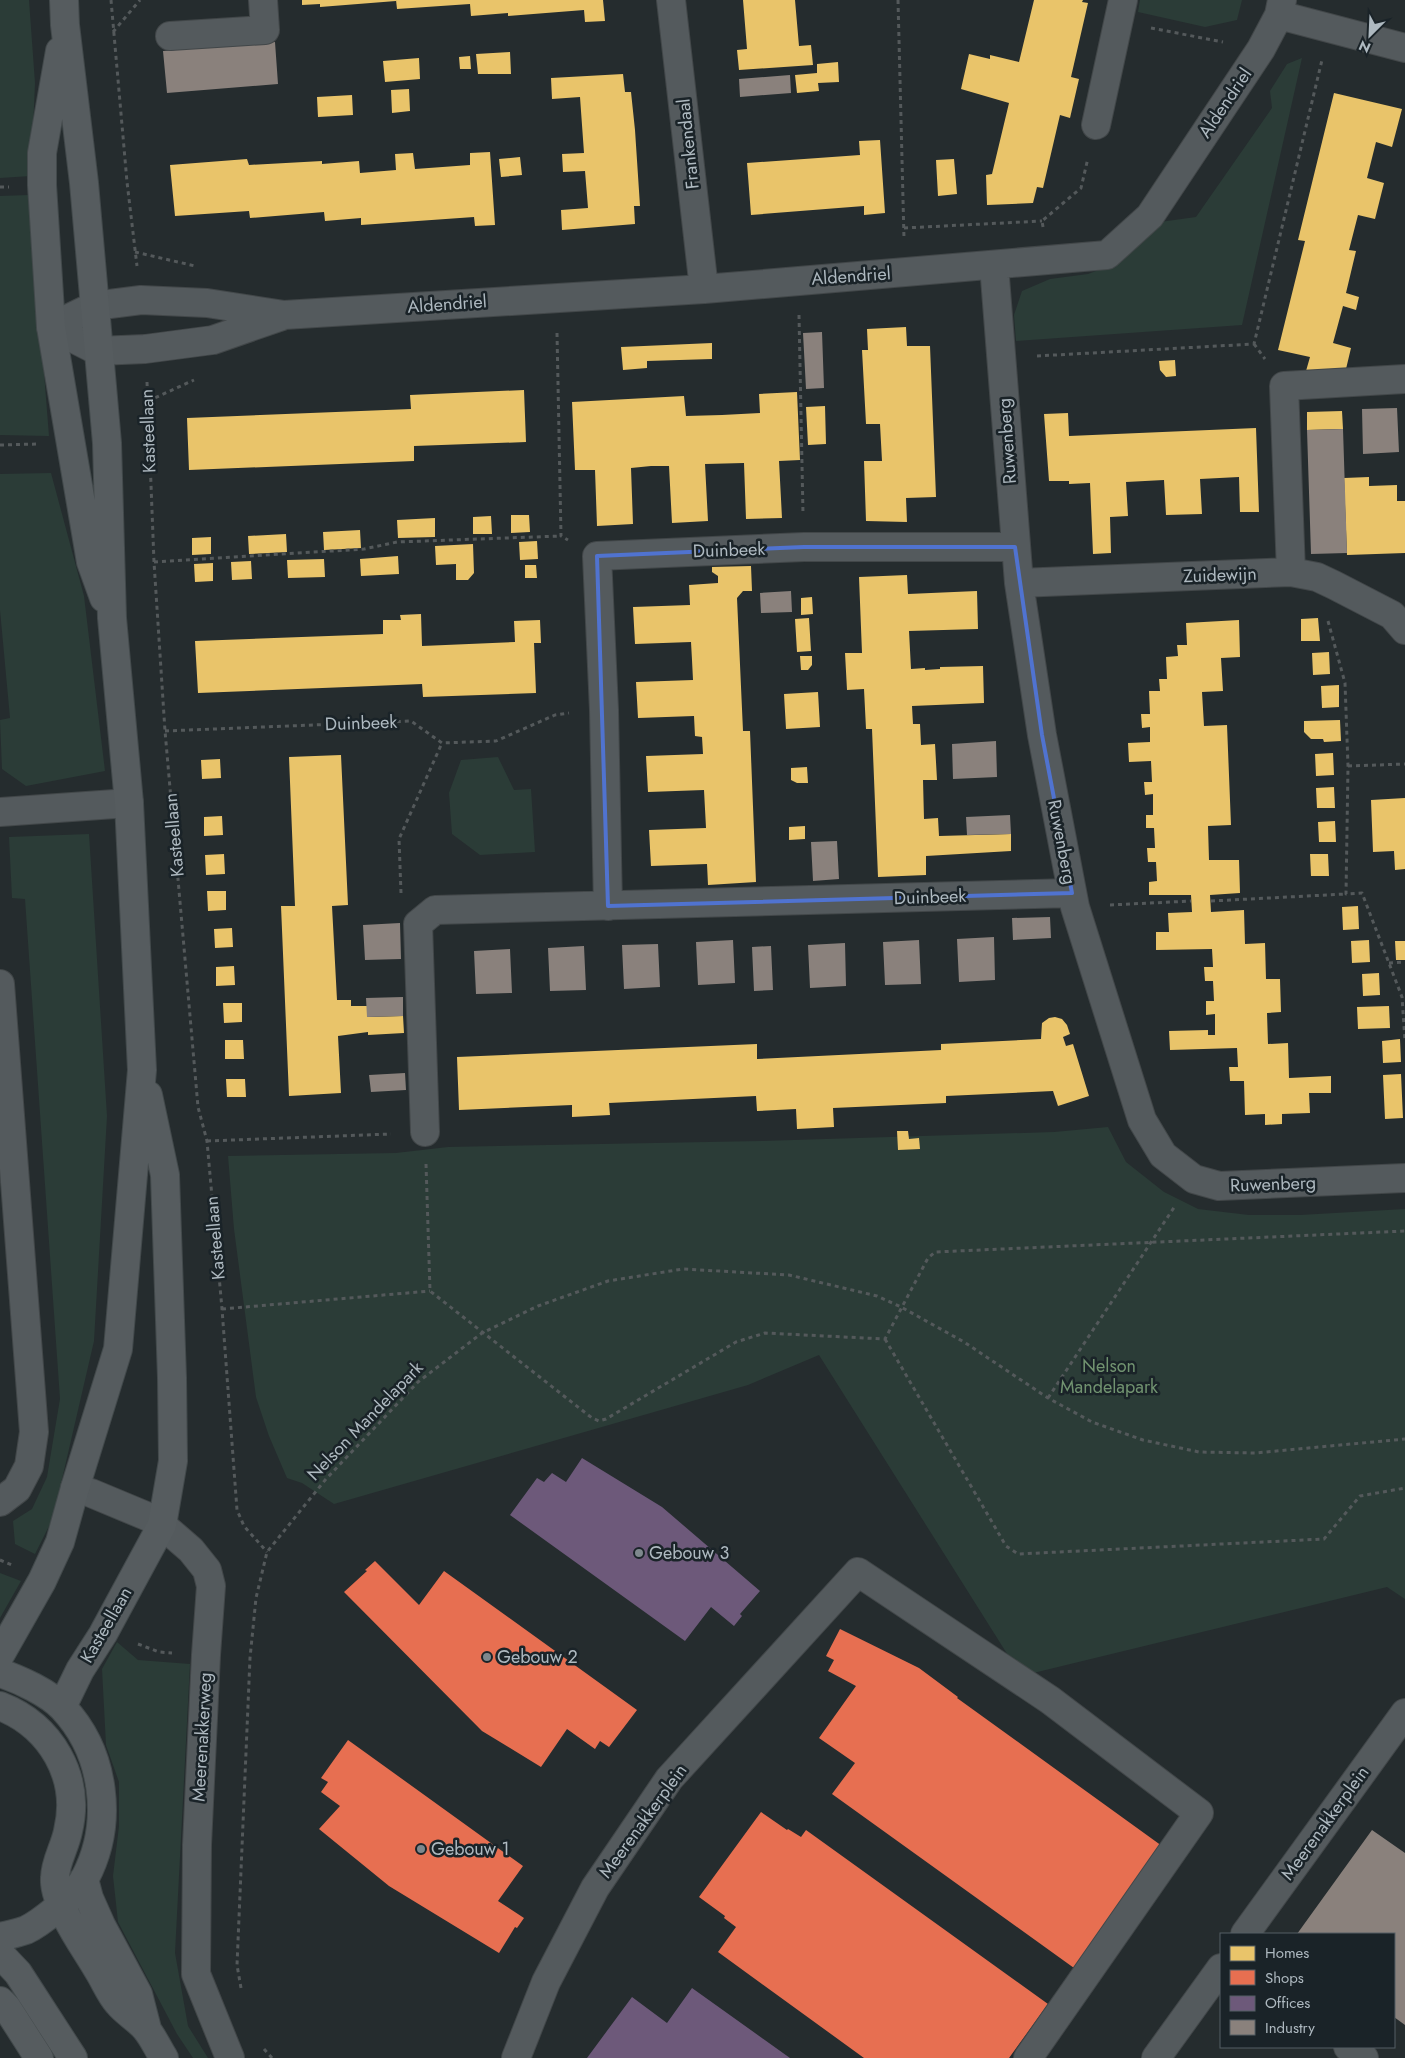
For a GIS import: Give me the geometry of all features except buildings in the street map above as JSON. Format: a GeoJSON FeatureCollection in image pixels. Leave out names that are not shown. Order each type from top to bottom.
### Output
{"type":"FeatureCollection","features":[{"type":"Feature","properties":{"kind":"main road","name":"Kasteellaan"},"geometry":{"type":"LineString","coordinates":[[0,1655],[42,1581],[60,1542],[118,1349],[142,1070],[129,803],[112,618],[107,443],[84,174],[64,13]]}},
{"type":"Feature","properties":{"kind":"main road","name":"Kasteellaan"},"geometry":{"type":"LineString","coordinates":[[64,13],[42,153],[42,185],[51,327],[91,562],[112,618]]}},
{"type":"Feature","properties":{"kind":"main road","name":"Kasteellaan"},"geometry":{"type":"LineString","coordinates":[[62,1707],[80,1670],[103,1634],[162,1525],[172,1461],[172,1378],[165,1175],[142,1070]]}},
{"type":"Feature","properties":{"kind":"main road"},"geometry":{"type":"LineString","coordinates":[[0,1673],[27,1684],[62,1707],[82,1736],[95,1761],[101,1788],[102,1817],[94,1857],[84,1879],[62,1904],[45,1919],[25,1930],[0,1938]]}},
{"type":"Feature","properties":{"kind":"main road"},"geometry":{"type":"LineString","coordinates":[[0,1706],[26,1720],[44,1735],[57,1752],[65,1767],[70,1786],[71,1811],[69,1829],[57,1863],[54,1879],[67,1919],[118,2003],[147,2029]]}},
{"type":"Feature","properties":{"kind":"main road"},"geometry":{"type":"LineString","coordinates":[[84,1879],[89,1898],[101,1925],[138,1994],[147,2029],[164,2058]]}},
{"type":"Feature","properties":{"kind":"main road"},"geometry":{"type":"LineString","coordinates":[[0,1954],[18,1973],[73,2058]]}},
{"type":"Feature","properties":{"kind":"main road"},"geometry":{"type":"LineString","coordinates":[[0,2001],[7,2008],[39,2058]]}},
{"type":"Feature","properties":{"kind":"street"},"geometry":{"type":"LineString","coordinates":[[170,36],[265,30],[263,0]]}},
{"type":"Feature","properties":{"kind":"street","name":"Frankendaal"},"geometry":{"type":"LineString","coordinates":[[671,0],[704,289]]}},
{"type":"Feature","properties":{"kind":"street"},"geometry":{"type":"LineString","coordinates":[[1280,7],[1330,28],[1405,48]]}},
{"type":"Feature","properties":{"kind":"street","name":"Aldendriel"},"geometry":{"type":"LineString","coordinates":[[51,327],[94,306],[141,300],[207,304],[284,315],[704,289],[1107,255],[1150,216],[1261,49],[1280,7]]}},
{"type":"Feature","properties":{"kind":"street"},"geometry":{"type":"LineString","coordinates":[[1096,126],[1121,11]]}},
{"type":"Feature","properties":{"kind":"street","name":"Ruwenberg"},"geometry":{"type":"LineString","coordinates":[[994,265],[1015,547],[1042,735],[1073,900],[1142,1120],[1163,1155],[1194,1179],[1219,1186],[1405,1178]]}},
{"type":"Feature","properties":{"kind":"street","name":"Aldendriel"},"geometry":{"type":"LineString","coordinates":[[51,327],[98,350],[145,348],[213,340],[284,315]]}},
{"type":"Feature","properties":{"kind":"street"},"geometry":{"type":"LineString","coordinates":[[1304,575],[1284,386],[1405,379]]}},
{"type":"Feature","properties":{"kind":"street","name":"Duinbeek"},"geometry":{"type":"LineString","coordinates":[[597,556],[804,547],[1015,547]]}},
{"type":"Feature","properties":{"kind":"street"},"geometry":{"type":"LineString","coordinates":[[597,556],[604,710],[608,906]]}},
{"type":"Feature","properties":{"kind":"street","name":"Zuidewijn"},"geometry":{"type":"LineString","coordinates":[[1019,583],[1304,575],[1334,584],[1392,615],[1405,630]]}},
{"type":"Feature","properties":{"kind":"street"},"geometry":{"type":"LineString","coordinates":[[0,812],[129,803]]}},
{"type":"Feature","properties":{"kind":"street","name":"Duinbeek"},"geometry":{"type":"LineString","coordinates":[[418,924],[435,910],[1073,900]]}},
{"type":"Feature","properties":{"kind":"street"},"geometry":{"type":"LineString","coordinates":[[418,924],[425,1132]]}},
{"type":"Feature","properties":{"kind":"street"},"geometry":{"type":"LineString","coordinates":[[0,984],[34,1432],[29,1466],[17,1488],[0,1502]]}},
{"type":"Feature","properties":{"kind":"street","name":"Meerenakkerweg"},"geometry":{"type":"LineString","coordinates":[[75,1488],[151,1518],[191,1550],[207,1570],[211,1586],[197,1845],[196,1974],[230,2058]]}},
{"type":"Feature","properties":{"kind":"street","name":"Meerenakkerplein"},"geometry":{"type":"LineString","coordinates":[[516,2058],[546,1982],[595,1888],[669,1779],[858,1572],[1050,1700],[1200,1813],[1028,2058]]}},
{"type":"Feature","properties":{"kind":"street","name":"Meerenakkerplein"},"geometry":{"type":"LineString","coordinates":[[1247,1933],[1405,1713]]}},
{"type":"Feature","properties":{"kind":"street"},"geometry":{"type":"LineString","coordinates":[[1156,2058],[1220,1969]]}},
{"type":"Feature","properties":{"kind":"street"},"geometry":{"type":"LineString","coordinates":[[1349,2048],[1364,2058]]}},
{"type":"Feature","properties":{"kind":"path"},"geometry":{"type":"LineString","coordinates":[[111,0],[127,182],[141,300]]}},
{"type":"Feature","properties":{"kind":"path"},"geometry":{"type":"LineString","coordinates":[[113,32],[140,0]]}},
{"type":"Feature","properties":{"kind":"path"},"geometry":{"type":"LineString","coordinates":[[898,0],[905,272]]}},
{"type":"Feature","properties":{"kind":"path"},"geometry":{"type":"LineString","coordinates":[[1121,11],[1261,49]]}},
{"type":"Feature","properties":{"kind":"path"},"geometry":{"type":"LineString","coordinates":[[1001,358],[1254,344],[1330,28]]}},
{"type":"Feature","properties":{"kind":"path"},"geometry":{"type":"LineString","coordinates":[[904,228],[1042,222],[1082,188],[1096,126]]}},
{"type":"Feature","properties":{"kind":"path"},"geometry":{"type":"LineString","coordinates":[[1042,222],[1046,261]]}},
{"type":"Feature","properties":{"kind":"path"},"geometry":{"type":"LineString","coordinates":[[799,280],[804,547]]}},
{"type":"Feature","properties":{"kind":"path"},"geometry":{"type":"LineString","coordinates":[[556,297],[561,536]]}},
{"type":"Feature","properties":{"kind":"path","name":"Kasteellaan"},"geometry":{"type":"LineString","coordinates":[[145,348],[154,562],[165,731],[198,1108],[206,1141],[222,1309],[237,1510],[244,1526],[267,1552]]}},
{"type":"Feature","properties":{"kind":"path"},"geometry":{"type":"LineString","coordinates":[[154,562],[364,549],[397,542],[561,536],[597,556]]}},
{"type":"Feature","properties":{"kind":"path"},"geometry":{"type":"LineString","coordinates":[[1304,575],[1345,683],[1348,766],[1346,894]]}},
{"type":"Feature","properties":{"kind":"path"},"geometry":{"type":"LineString","coordinates":[[418,924],[402,914],[399,839],[442,743],[496,741],[555,715],[604,710]]}},
{"type":"Feature","properties":{"kind":"path","name":"Duinbeek"},"geometry":{"type":"LineString","coordinates":[[165,731],[411,722],[442,743]]}},
{"type":"Feature","properties":{"kind":"path"},"geometry":{"type":"LineString","coordinates":[[1348,766],[1405,764]]}},
{"type":"Feature","properties":{"kind":"path"},"geometry":{"type":"LineString","coordinates":[[1211,900],[1362,893],[1402,997],[1405,1042]]}},
{"type":"Feature","properties":{"kind":"path"},"geometry":{"type":"LineString","coordinates":[[1073,900],[1191,901]]}},
{"type":"Feature","properties":{"kind":"path"},"geometry":{"type":"LineString","coordinates":[[1389,963],[1405,962]]}},
{"type":"Feature","properties":{"kind":"path"},"geometry":{"type":"LineString","coordinates":[[206,1141],[425,1132],[430,1291]]}},
{"type":"Feature","properties":{"kind":"path"},"geometry":{"type":"LineString","coordinates":[[1048,1398],[1149,1243],[1194,1179]]}},
{"type":"Feature","properties":{"kind":"path"},"geometry":{"type":"LineString","coordinates":[[884,1339],[928,1258],[934,1252],[1405,1231]]}},
{"type":"Feature","properties":{"kind":"path","name":"Nelson Mandelapark"},"geometry":{"type":"LineString","coordinates":[[267,1552],[326,1479],[418,1382],[482,1333],[538,1306],[608,1281],[683,1269],[789,1275],[877,1296],[902,1307],[964,1342],[1048,1398],[1092,1422],[1143,1440],[1199,1452],[1255,1453],[1405,1439]]}},
{"type":"Feature","properties":{"kind":"path"},"geometry":{"type":"LineString","coordinates":[[222,1309],[430,1291],[592,1418],[599,1421],[606,1419],[736,1342],[765,1334],[884,1339]]}},
{"type":"Feature","properties":{"kind":"path"},"geometry":{"type":"LineString","coordinates":[[884,1339],[1006,1546],[1018,1554],[1324,1538],[1360,1496],[1405,1488]]}},
{"type":"Feature","properties":{"kind":"path"},"geometry":{"type":"LineString","coordinates":[[243,1995],[237,1965],[250,1658],[256,1598],[267,1552]]}},
{"type":"Feature","properties":{"kind":"path"},"geometry":{"type":"LineString","coordinates":[[261,2045],[272,2058]]}},
{"type":"Feature","properties":{"kind":"highlighted area"},"geometry":{"type":"Polygon","coordinates":[[[804,547],[1015,547],[1042,735],[1072,893],[608,906],[597,556],[804,547]]]}},
{"type":"Feature","properties":{"kind":"green space"},"geometry":{"type":"Polygon","coordinates":[[[0,0],[29,0],[35,83],[31,176],[0,178],[0,0]]]}},
{"type":"Feature","properties":{"kind":"green space"},"geometry":{"type":"Polygon","coordinates":[[[1140,0],[1242,0],[1237,20],[1205,27],[1138,12],[1140,0]]]}},
{"type":"Feature","properties":{"kind":"green space"},"geometry":{"type":"Polygon","coordinates":[[[1302,58],[1242,325],[1016,341],[1014,315],[1022,291],[1050,279],[1088,274],[1117,263],[1160,222],[1196,217],[1272,108],[1270,91],[1287,64],[1302,58]]]}},
{"type":"Feature","properties":{"kind":"green space"},"geometry":{"type":"Polygon","coordinates":[[[30,195],[49,436],[0,435],[0,196],[30,195]]]}},
{"type":"Feature","properties":{"kind":"green space"},"geometry":{"type":"Polygon","coordinates":[[[51,473],[84,596],[105,771],[26,786],[2,769],[0,720],[10,718],[0,610],[0,474],[51,473]]]}},
{"type":"Feature","properties":{"kind":"green space"},"geometry":{"type":"Polygon","coordinates":[[[498,757],[514,790],[531,789],[535,852],[480,855],[452,834],[449,793],[461,760],[498,757]]]}},
{"type":"Feature","properties":{"kind":"green space"},"geometry":{"type":"Polygon","coordinates":[[[89,834],[107,1116],[94,1341],[53,1518],[35,1554],[15,1544],[13,1521],[32,1509],[47,1477],[60,1399],[25,899],[12,898],[9,837],[89,834]]]}},
{"type":"Feature","properties":{"kind":"green space","name":"Nelson Mandelapark"},"geometry":{"type":"Polygon","coordinates":[[[1108,1127],[1126,1162],[1164,1192],[1198,1209],[1249,1215],[1300,1215],[1405,1209],[1405,1599],[1387,1587],[1025,1675],[1016,1668],[819,1355],[748,1385],[334,1504],[302,1483],[287,1478],[269,1436],[256,1397],[234,1229],[228,1156],[396,1153],[448,1147],[761,1141],[1054,1132],[1108,1127]]]}},
{"type":"Feature","properties":{"kind":"green space"},"geometry":{"type":"Polygon","coordinates":[[[0,1573],[21,1581],[0,1618],[0,1573]]]}},
{"type":"Feature","properties":{"kind":"green space"},"geometry":{"type":"Polygon","coordinates":[[[117,1642],[138,1660],[190,1664],[175,1953],[188,2026],[208,2058],[193,2058],[177,2034],[118,1922],[113,1876],[119,1826],[119,1782],[106,1745],[102,1669],[117,1642]]]}},
{"type":"Feature","properties":{"kind":"place","name":"Gebouw 3"},"geometry":{"type":"Point","coordinates":[639,1553]}},
{"type":"Feature","properties":{"kind":"place","name":"Gebouw 2"},"geometry":{"type":"Point","coordinates":[487,1657]}},
{"type":"Feature","properties":{"kind":"place","name":"Gebouw 1"},"geometry":{"type":"Point","coordinates":[421,1849]}}]}
